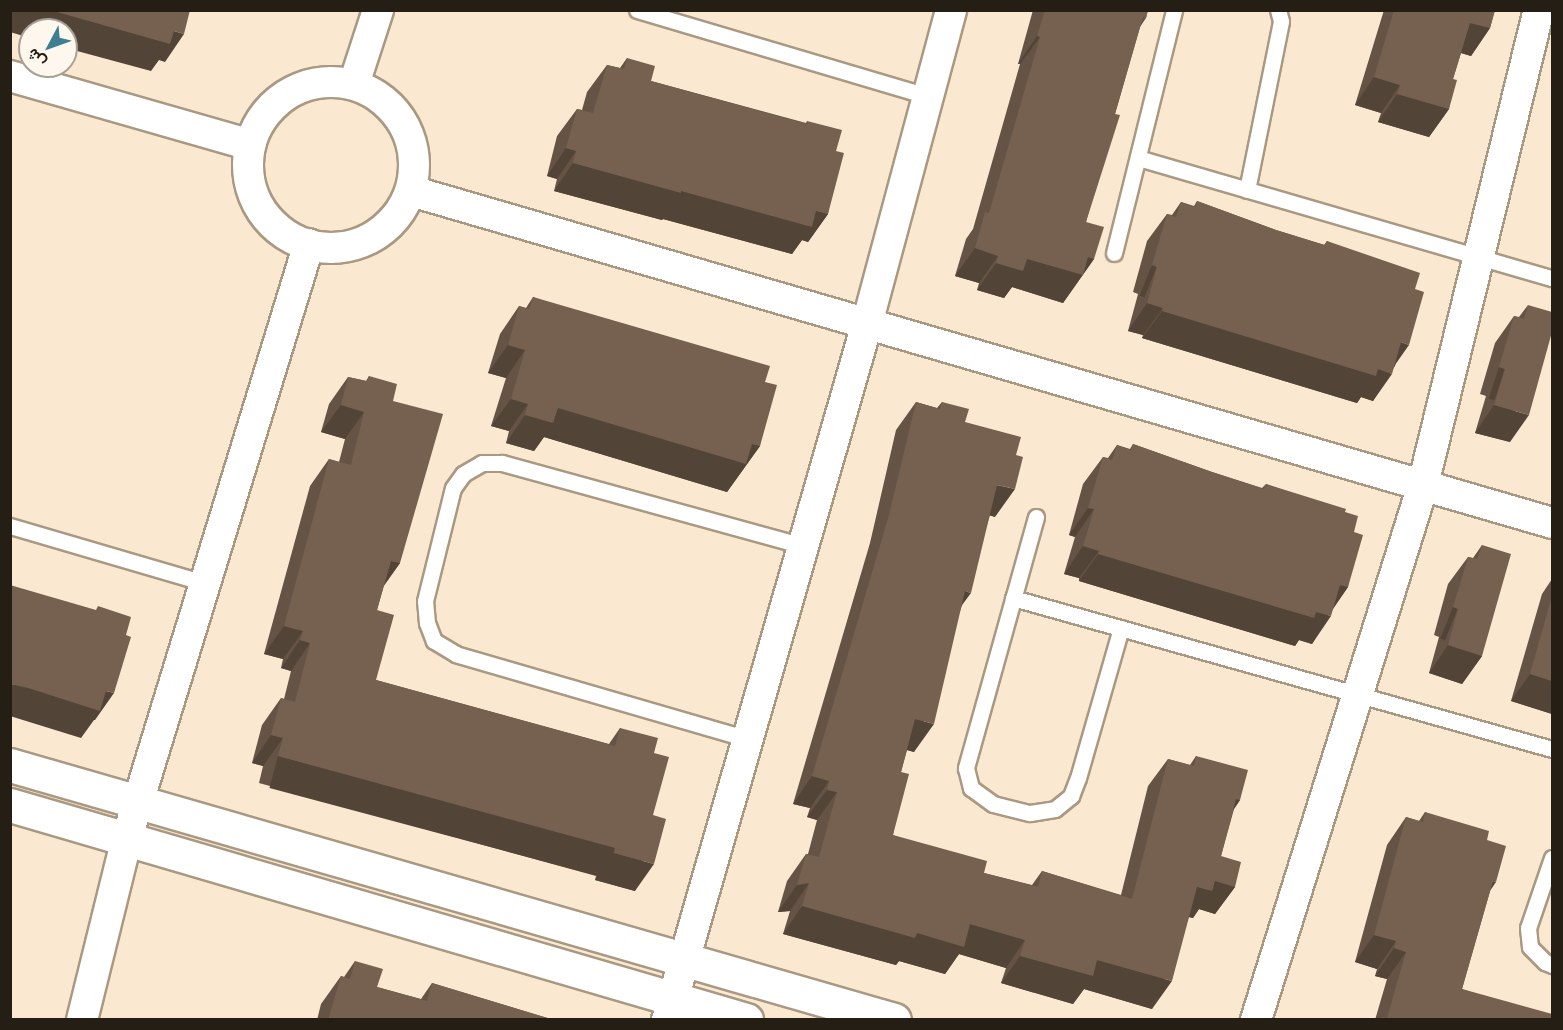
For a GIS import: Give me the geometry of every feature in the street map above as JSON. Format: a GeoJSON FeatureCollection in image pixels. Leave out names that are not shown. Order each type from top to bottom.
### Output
{"type":"FeatureCollection","features":[{"type":"Feature","properties":{"kind":"street"},"geometry":{"type":"LineString","coordinates":[[354,84],[378,10]]}},
{"type":"Feature","properties":{"kind":"street"},"geometry":{"type":"LineString","coordinates":[[670,1009],[867,324],[951,10]]}},
{"type":"Feature","properties":{"kind":"street"},"geometry":{"type":"LineString","coordinates":[[1256,1020],[1423,485],[1539,10]]}},
{"type":"Feature","properties":{"kind":"street"},"geometry":{"type":"LineString","coordinates":[[10,76],[250,145]]}},
{"type":"Feature","properties":{"kind":"street"},"geometry":{"type":"LineString","coordinates":[[328,81],[354,84],[379,96],[398,115],[406,131],[415,165],[411,192],[398,217],[376,236],[350,246],[322,248],[294,240],[272,224],[255,200],[247,173],[250,145],[260,120],[278,100],[301,86],[328,81]]}},
{"type":"Feature","properties":{"kind":"street"},"geometry":{"type":"LineString","coordinates":[[411,192],[1552,523]]}},
{"type":"Feature","properties":{"kind":"street"},"geometry":{"type":"LineString","coordinates":[[82,1020],[127,838],[309,244]]}},
{"type":"Feature","properties":{"kind":"street"},"geometry":{"type":"LineString","coordinates":[[10,765],[894,1020]]}},
{"type":"Feature","properties":{"kind":"street"},"geometry":{"type":"LineString","coordinates":[[10,805],[127,838],[670,1009],[746,1020]]}},
{"type":"Feature","properties":{"kind":"lane"},"geometry":{"type":"LineString","coordinates":[[638,10],[928,96]]}},
{"type":"Feature","properties":{"kind":"lane"},"geometry":{"type":"LineString","coordinates":[[1114,253],[1174,10]]}},
{"type":"Feature","properties":{"kind":"lane"},"geometry":{"type":"LineString","coordinates":[[1247,190],[1281,21],[1278,10]]}},
{"type":"Feature","properties":{"kind":"lane"},"geometry":{"type":"LineString","coordinates":[[1138,158],[1552,278]]}},
{"type":"Feature","properties":{"kind":"lane"},"geometry":{"type":"LineString","coordinates":[[748,739],[456,654],[434,642],[427,623],[425,601],[453,488],[463,474],[482,463],[502,463],[803,546]]}},
{"type":"Feature","properties":{"kind":"lane"},"geometry":{"type":"LineString","coordinates":[[1036,517],[966,768],[972,788],[993,804],[1030,813],[1055,809],[1071,796],[1121,628]]}},
{"type":"Feature","properties":{"kind":"lane"},"geometry":{"type":"LineString","coordinates":[[10,526],[205,583]]}},
{"type":"Feature","properties":{"kind":"lane"},"geometry":{"type":"LineString","coordinates":[[1013,598],[1552,749]]}},
{"type":"Feature","properties":{"kind":"lane"},"geometry":{"type":"LineString","coordinates":[[1552,858],[1528,928],[1530,947],[1545,962],[1552,965]]}},
{"type":"Feature","properties":{"kind":"building"},"geometry":{"type":"Polygon","coordinates":[[[50,10],[190,10],[184,34],[174,31],[170,44],[50,10]]]}},
{"type":"Feature","properties":{"kind":"building"},"geometry":{"type":"Polygon","coordinates":[[[1045,10],[1148,10],[1146,18],[1143,17],[1115,114],[1120,115],[1086,222],[1104,227],[1094,259],[1088,257],[1083,275],[1027,259],[1023,271],[996,263],[998,256],[975,248],[985,212],[989,213],[1040,37],[1037,36],[1045,10]]]}},
{"type":"Feature","properties":{"kind":"building"},"geometry":{"type":"Polygon","coordinates":[[[1394,10],[1495,10],[1490,28],[1470,23],[1453,79],[1457,80],[1449,109],[1397,94],[1400,85],[1374,77],[1394,10]]]}},
{"type":"Feature","properties":{"kind":"building"},"geometry":{"type":"Polygon","coordinates":[[[627,58],[655,66],[651,81],[807,124],[807,121],[842,130],[836,151],[844,153],[828,214],[816,211],[812,227],[573,163],[576,151],[566,148],[577,109],[593,113],[607,65],[624,69],[627,58]]]}},
{"type":"Feature","properties":{"kind":"building"},"geometry":{"type":"Polygon","coordinates":[[[1197,201],[1276,230],[1325,245],[1327,241],[1420,273],[1415,289],[1424,292],[1409,345],[1401,342],[1392,374],[1378,369],[1376,376],[1162,311],[1163,308],[1147,303],[1157,267],[1152,265],[1167,214],[1176,217],[1181,202],[1195,207],[1197,201]]]}},
{"type":"Feature","properties":{"kind":"building"},"geometry":{"type":"Polygon","coordinates":[[[533,297],[770,366],[765,382],[777,385],[760,446],[752,444],[746,464],[558,408],[553,423],[525,415],[528,404],[511,399],[525,350],[508,345],[519,306],[529,309],[533,297]]]}},
{"type":"Feature","properties":{"kind":"building"},"geometry":{"type":"Polygon","coordinates":[[[1528,305],[1552,312],[1552,332],[1529,415],[1494,405],[1505,369],[1499,367],[1514,316],[1524,319],[1528,305]]]}},
{"type":"Feature","properties":{"kind":"building"},"geometry":{"type":"Polygon","coordinates":[[[369,376],[397,384],[393,401],[443,414],[400,563],[391,561],[377,610],[394,615],[376,680],[615,746],[620,728],[658,738],[654,753],[669,757],[653,815],[666,819],[654,864],[614,853],[615,848],[278,756],[283,738],[271,735],[281,698],[295,702],[310,643],[300,640],[303,631],[284,626],[329,459],[351,465],[364,412],[341,405],[348,377],[367,381],[369,376]]]}},
{"type":"Feature","properties":{"kind":"building"},"geometry":{"type":"Polygon","coordinates":[[[916,402],[940,409],[942,402],[969,409],[965,422],[1021,437],[1016,455],[1023,457],[1015,489],[997,485],[971,593],[965,591],[934,724],[915,719],[901,772],[909,774],[893,835],[987,861],[984,873],[1038,887],[1042,871],[1132,899],[1168,759],[1194,766],[1196,756],[1248,770],[1240,800],[1236,799],[1221,856],[1241,862],[1235,887],[1215,881],[1212,891],[1197,887],[1172,981],[1097,960],[1093,976],[1020,956],[1025,940],[970,924],[964,947],[917,933],[915,938],[802,906],[809,883],[797,885],[806,854],[819,857],[837,792],[827,790],[829,781],[812,776],[889,515],[916,402]]]}},
{"type":"Feature","properties":{"kind":"building"},"geometry":{"type":"Polygon","coordinates":[[[1133,444],[1264,489],[1266,484],[1346,509],[1345,512],[1358,516],[1354,532],[1363,535],[1348,587],[1340,585],[1331,616],[1316,612],[1314,618],[1098,554],[1099,551],[1083,546],[1094,509],[1088,508],[1103,457],[1112,460],[1117,445],[1131,450],[1133,444]]]}},
{"type":"Feature","properties":{"kind":"building"},"geometry":{"type":"Polygon","coordinates":[[[1482,545],[1511,554],[1482,656],[1448,645],[1458,609],[1453,607],[1468,557],[1477,559],[1482,545]]]}},
{"type":"Feature","properties":{"kind":"building"},"geometry":{"type":"Polygon","coordinates":[[[10,585],[96,610],[98,606],[131,617],[126,635],[131,637],[114,693],[106,691],[100,711],[10,684],[10,585]]]}},
{"type":"Feature","properties":{"kind":"building"},"geometry":{"type":"Polygon","coordinates":[[[1552,596],[1552,681],[1530,674],[1552,596]]]}},
{"type":"Feature","properties":{"kind":"building"},"geometry":{"type":"Polygon","coordinates":[[[1425,812],[1489,831],[1487,840],[1506,846],[1496,882],[1493,881],[1462,989],[1552,1014],[1552,1020],[1382,1020],[1382,1017],[1387,1018],[1406,952],[1394,948],[1396,941],[1374,935],[1406,817],[1423,822],[1425,812]]]}},
{"type":"Feature","properties":{"kind":"building"},"geometry":{"type":"Polygon","coordinates":[[[355,961],[383,969],[377,987],[427,1001],[432,983],[554,1020],[328,1020],[341,976],[350,979],[355,961]]]}}]}
